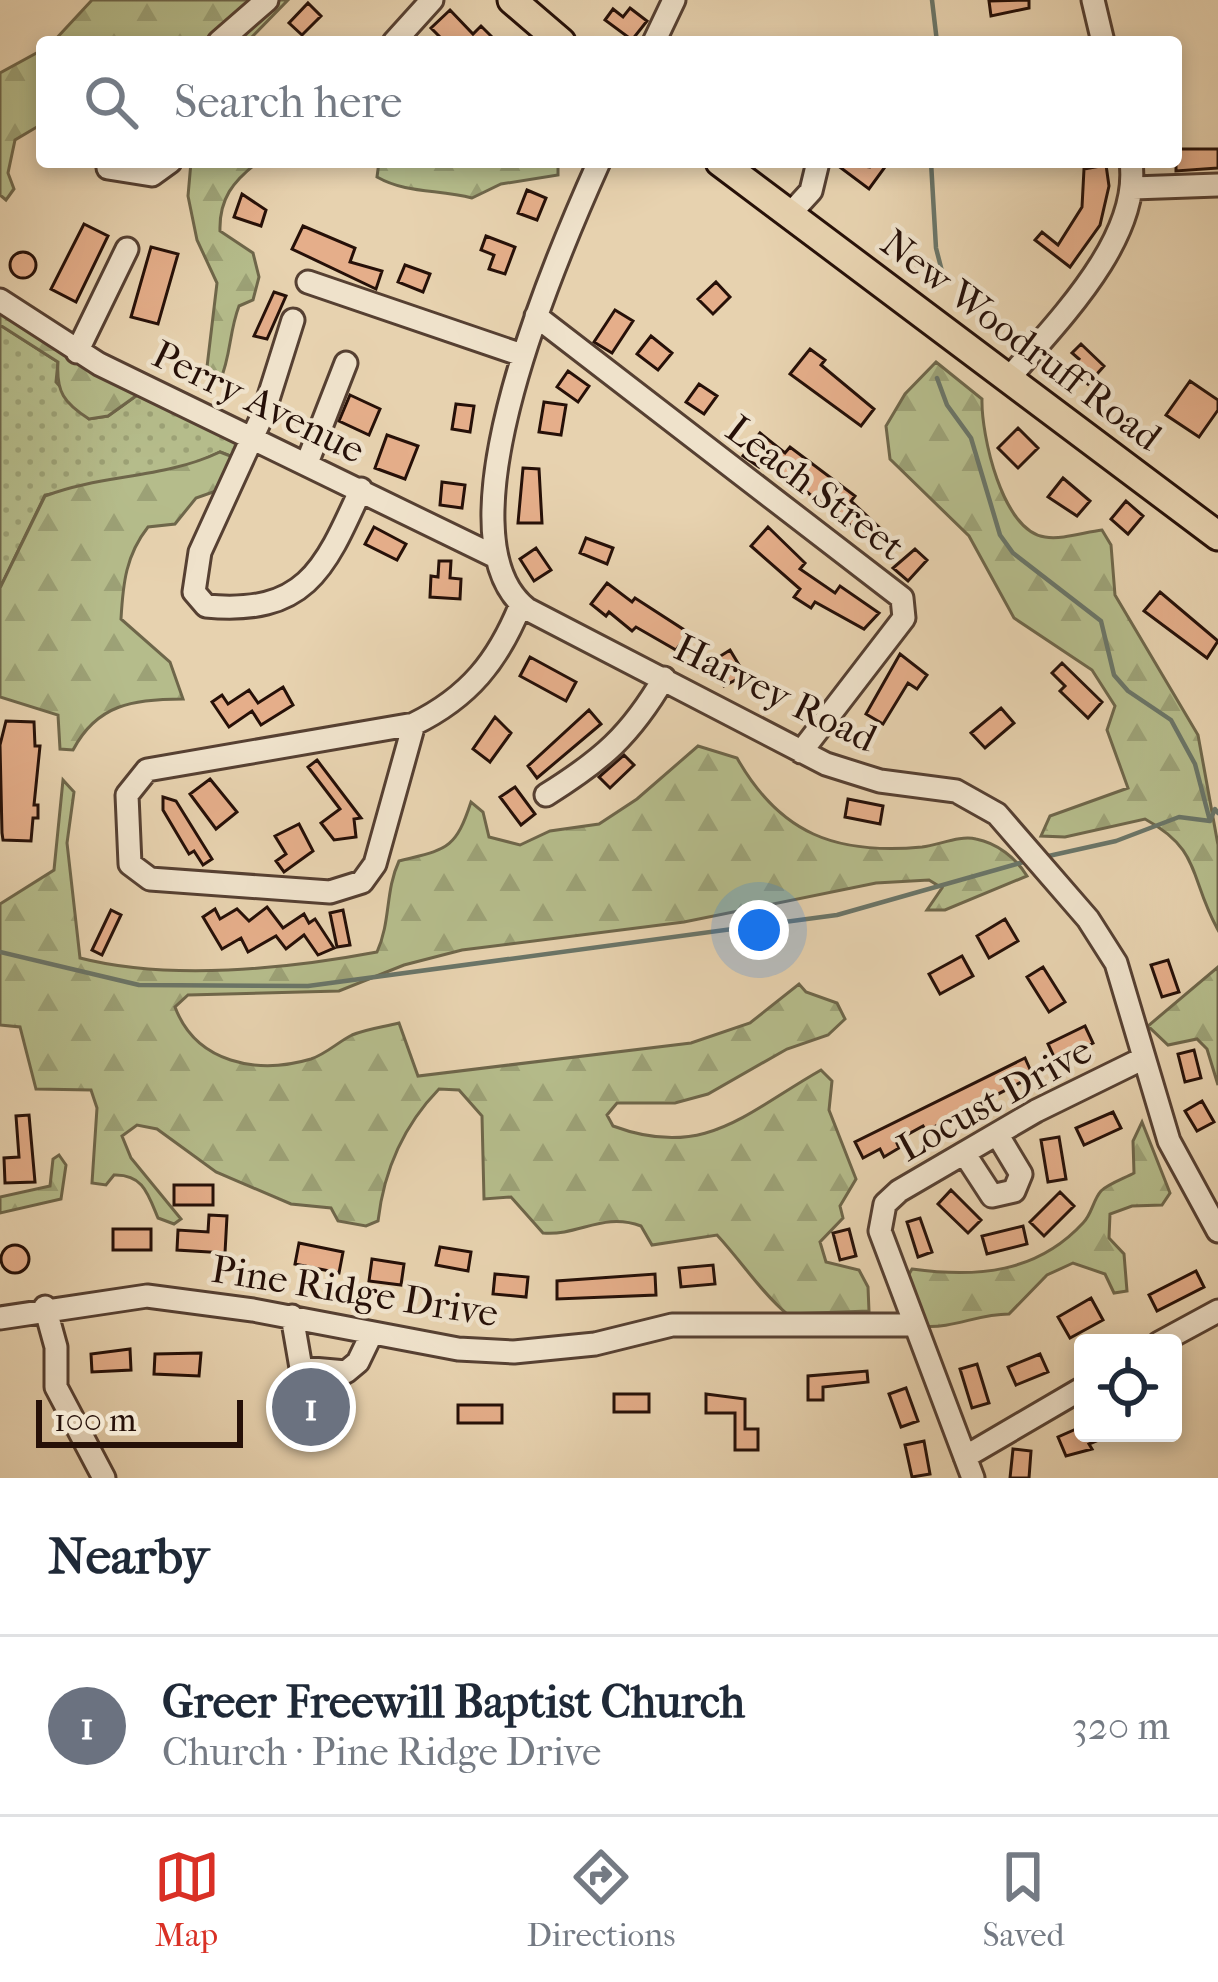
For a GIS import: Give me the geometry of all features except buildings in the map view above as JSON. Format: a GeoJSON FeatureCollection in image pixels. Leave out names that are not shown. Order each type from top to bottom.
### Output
{"type":"FeatureCollection","features":[{"type":"Feature","properties":{"kind":"main road"},"geometry":{"type":"LineString","coordinates":[[523,3],[555,36]]}},
{"type":"Feature","properties":{"kind":"main road","name":"New Woodruff Road"},"geometry":{"type":"LineString","coordinates":[[728,168],[1218,536]]}},
{"type":"Feature","properties":{"kind":"street"},"geometry":{"type":"LineString","coordinates":[[226,36],[267,0]]}},
{"type":"Feature","properties":{"kind":"street"},"geometry":{"type":"LineString","coordinates":[[399,36],[432,0]]}},
{"type":"Feature","properties":{"kind":"street"},"geometry":{"type":"LineString","coordinates":[[657,36],[674,0]]}},
{"type":"Feature","properties":{"kind":"street"},"geometry":{"type":"LineString","coordinates":[[1093,0],[1102,36]]}},
{"type":"Feature","properties":{"kind":"street"},"geometry":{"type":"LineString","coordinates":[[108,168],[152,176],[162,168]]}},
{"type":"Feature","properties":{"kind":"street"},"geometry":{"type":"LineString","coordinates":[[414,724],[375,864],[352,887],[330,892],[151,880],[130,864],[127,795],[146,770],[414,724],[439,712],[482,677],[498,655],[520,604],[504,585],[494,556],[491,519],[522,356],[596,168]]}},
{"type":"Feature","properties":{"kind":"street"},"geometry":{"type":"LineString","coordinates":[[790,214],[811,191],[817,168]]}},
{"type":"Feature","properties":{"kind":"street"},"geometry":{"type":"LineString","coordinates":[[1010,377],[1064,314],[1118,238],[1133,188],[1131,168]]}},
{"type":"Feature","properties":{"kind":"street"},"geometry":{"type":"LineString","coordinates":[[1133,188],[1218,184]]}},
{"type":"Feature","properties":{"kind":"street"},"geometry":{"type":"LineString","coordinates":[[76,352],[127,249]]}},
{"type":"Feature","properties":{"kind":"street"},"geometry":{"type":"LineString","coordinates":[[308,282],[522,356]]}},
{"type":"Feature","properties":{"kind":"street","name":"Perry Avenue"},"geometry":{"type":"LineString","coordinates":[[0,300],[76,352],[494,556]]}},
{"type":"Feature","properties":{"kind":"street","name":"Leach Street"},"geometry":{"type":"LineString","coordinates":[[536,316],[902,598],[904,618],[801,752]]}},
{"type":"Feature","properties":{"kind":"street"},"geometry":{"type":"LineString","coordinates":[[293,320],[252,437],[200,552],[194,592],[206,606],[285,602],[339,538],[361,489]]}},
{"type":"Feature","properties":{"kind":"street"},"geometry":{"type":"LineString","coordinates":[[307,463],[346,362]]}},
{"type":"Feature","properties":{"kind":"street","name":"Harvey Road"},"geometry":{"type":"LineString","coordinates":[[520,604],[801,752],[857,775],[965,794],[997,814],[1088,919],[1116,962],[1169,1141],[1218,1231]]}},
{"type":"Feature","properties":{"kind":"street"},"geometry":{"type":"LineString","coordinates":[[546,795],[596,764],[635,727],[664,679]]}},
{"type":"Feature","properties":{"kind":"street","name":"Locust Drive"},"geometry":{"type":"LineString","coordinates":[[969,1468],[880,1231],[881,1213],[898,1191],[1144,1058]]}},
{"type":"Feature","properties":{"kind":"street"},"geometry":{"type":"LineString","coordinates":[[964,1153],[992,1196],[1014,1191],[1021,1174],[998,1134]]}},
{"type":"Feature","properties":{"kind":"street","name":"Pine Ridge Drive"},"geometry":{"type":"LineString","coordinates":[[0,1318],[45,1307],[147,1296],[292,1316],[458,1349],[514,1352],[587,1346],[672,1325],[913,1325]]}},
{"type":"Feature","properties":{"kind":"street"},"geometry":{"type":"LineString","coordinates":[[45,1307],[56,1347],[56,1387],[104,1478]]}},
{"type":"Feature","properties":{"kind":"street"},"geometry":{"type":"LineString","coordinates":[[1176,1334],[1218,1311]]}},
{"type":"Feature","properties":{"kind":"street"},"geometry":{"type":"LineString","coordinates":[[292,1316],[301,1368],[346,1372],[358,1362],[372,1334]]}},
{"type":"Feature","properties":{"kind":"street"},"geometry":{"type":"LineString","coordinates":[[969,1468],[1074,1394]]}},
{"type":"Feature","properties":{"kind":"green space"},"geometry":{"type":"Polygon","coordinates":[[[92,0],[288,0],[253,36],[59,36],[92,0]]]}},
{"type":"Feature","properties":{"kind":"green space"},"geometry":{"type":"Polygon","coordinates":[[[36,53],[36,128],[15,140],[8,173],[14,189],[6,200],[0,195],[0,73],[36,53]]]}},
{"type":"Feature","properties":{"kind":"green space"},"geometry":{"type":"Polygon","coordinates":[[[190,168],[251,168],[225,200],[220,231],[253,253],[259,277],[253,300],[239,306],[220,381],[207,367],[217,283],[197,240],[188,196],[190,168]]]}},
{"type":"Feature","properties":{"kind":"green space"},"geometry":{"type":"Polygon","coordinates":[[[378,168],[558,168],[558,175],[501,184],[472,198],[411,189],[377,177],[378,168]]]}},
{"type":"Feature","properties":{"kind":"green space"},"geometry":{"type":"Polygon","coordinates":[[[0,308],[140,393],[108,416],[89,419],[63,396],[58,362],[0,325],[0,308]]]}},
{"type":"Feature","properties":{"kind":"green space"},"geometry":{"type":"Polygon","coordinates":[[[0,325],[58,362],[56,382],[89,419],[108,416],[140,393],[237,437],[233,457],[220,452],[181,470],[45,495],[0,588],[0,325]]]}},
{"type":"Feature","properties":{"kind":"green space"},"geometry":{"type":"Polygon","coordinates":[[[936,362],[982,399],[990,456],[1017,518],[1045,537],[1102,530],[1111,545],[1115,595],[1198,735],[1218,845],[1218,930],[1186,854],[1145,819],[1065,837],[1041,836],[1050,816],[1128,788],[1107,730],[1115,706],[1092,670],[1014,618],[969,536],[890,459],[886,426],[905,394],[936,362]]]}},
{"type":"Feature","properties":{"kind":"green space"},"geometry":{"type":"Polygon","coordinates":[[[220,452],[233,457],[216,491],[196,498],[175,524],[148,527],[130,559],[125,581],[121,619],[170,662],[183,699],[119,707],[93,723],[73,750],[60,749],[58,715],[0,697],[0,588],[45,496],[177,467],[220,452]]]}},
{"type":"Feature","properties":{"kind":"green space"},"geometry":{"type":"Polygon","coordinates":[[[698,746],[737,758],[772,805],[813,834],[891,849],[976,839],[1005,852],[1027,876],[945,910],[927,910],[942,888],[929,880],[876,883],[684,922],[462,950],[404,965],[339,991],[188,995],[175,1007],[185,1026],[213,1052],[270,1066],[311,1059],[352,1035],[399,1023],[418,1076],[691,1043],[750,1023],[799,984],[806,992],[837,1003],[845,1019],[828,1035],[787,1049],[708,1094],[675,1103],[617,1103],[607,1115],[613,1126],[645,1135],[698,1135],[745,1116],[821,1070],[832,1081],[829,1110],[856,1179],[840,1206],[843,1218],[820,1242],[826,1262],[859,1270],[868,1287],[869,1311],[787,1314],[717,1235],[652,1245],[641,1226],[627,1222],[543,1233],[511,1197],[484,1199],[482,1116],[459,1090],[439,1089],[415,1118],[390,1167],[378,1221],[366,1226],[338,1221],[331,1208],[291,1204],[216,1172],[157,1129],[137,1125],[122,1136],[131,1158],[181,1219],[174,1224],[158,1218],[143,1187],[132,1178],[114,1175],[106,1185],[92,1183],[97,1108],[91,1090],[36,1089],[20,1027],[0,1025],[0,904],[54,870],[63,780],[74,792],[67,843],[80,958],[151,969],[228,970],[377,952],[399,861],[447,845],[460,830],[471,802],[483,812],[489,837],[520,845],[550,831],[599,824],[637,799],[698,746]]]}},
{"type":"Feature","properties":{"kind":"green space"},"geometry":{"type":"Polygon","coordinates":[[[1218,967],[1218,1085],[1207,1049],[1197,1039],[1168,1045],[1148,1026],[1218,967]]]}},
{"type":"Feature","properties":{"kind":"green space"},"geometry":{"type":"Polygon","coordinates":[[[1142,1122],[1170,1193],[1162,1205],[1132,1206],[1110,1214],[1109,1238],[1124,1254],[1127,1291],[1114,1293],[1105,1274],[1073,1263],[1047,1275],[1009,1314],[922,1326],[905,1281],[912,1269],[983,1272],[1046,1253],[1083,1223],[1101,1191],[1134,1173],[1133,1141],[1142,1122]]]}},
{"type":"Feature","properties":{"kind":"green space"},"geometry":{"type":"Polygon","coordinates":[[[59,1155],[66,1165],[61,1199],[0,1213],[0,1197],[50,1186],[53,1159],[59,1155]]]}},
{"type":"Feature","properties":{"kind":"waterway"},"geometry":{"type":"LineString","coordinates":[[932,0],[936,36]]}},
{"type":"Feature","properties":{"kind":"waterway"},"geometry":{"type":"LineString","coordinates":[[931,168],[936,248],[944,279]]}},
{"type":"Feature","properties":{"kind":"waterway"},"geometry":{"type":"LineString","coordinates":[[937,378],[947,405],[971,438],[1000,535],[1013,553],[1101,621],[1114,675],[1128,691],[1171,720],[1195,764],[1210,821]]}},
{"type":"Feature","properties":{"kind":"waterway"},"geometry":{"type":"LineString","coordinates":[[1210,821],[1215,809],[1218,813]]}},
{"type":"Feature","properties":{"kind":"waterway"},"geometry":{"type":"LineString","coordinates":[[1044,857],[1116,841],[1179,817],[1210,821]]}},
{"type":"Feature","properties":{"kind":"waterway"},"geometry":{"type":"LineString","coordinates":[[0,952],[139,985],[308,986],[837,915],[1027,861]]}},
{"type":"Feature","properties":{"kind":"place","name":"Greer Freewill Baptist Church"},"geometry":{"type":"Point","coordinates":[311,1407]}}]}
